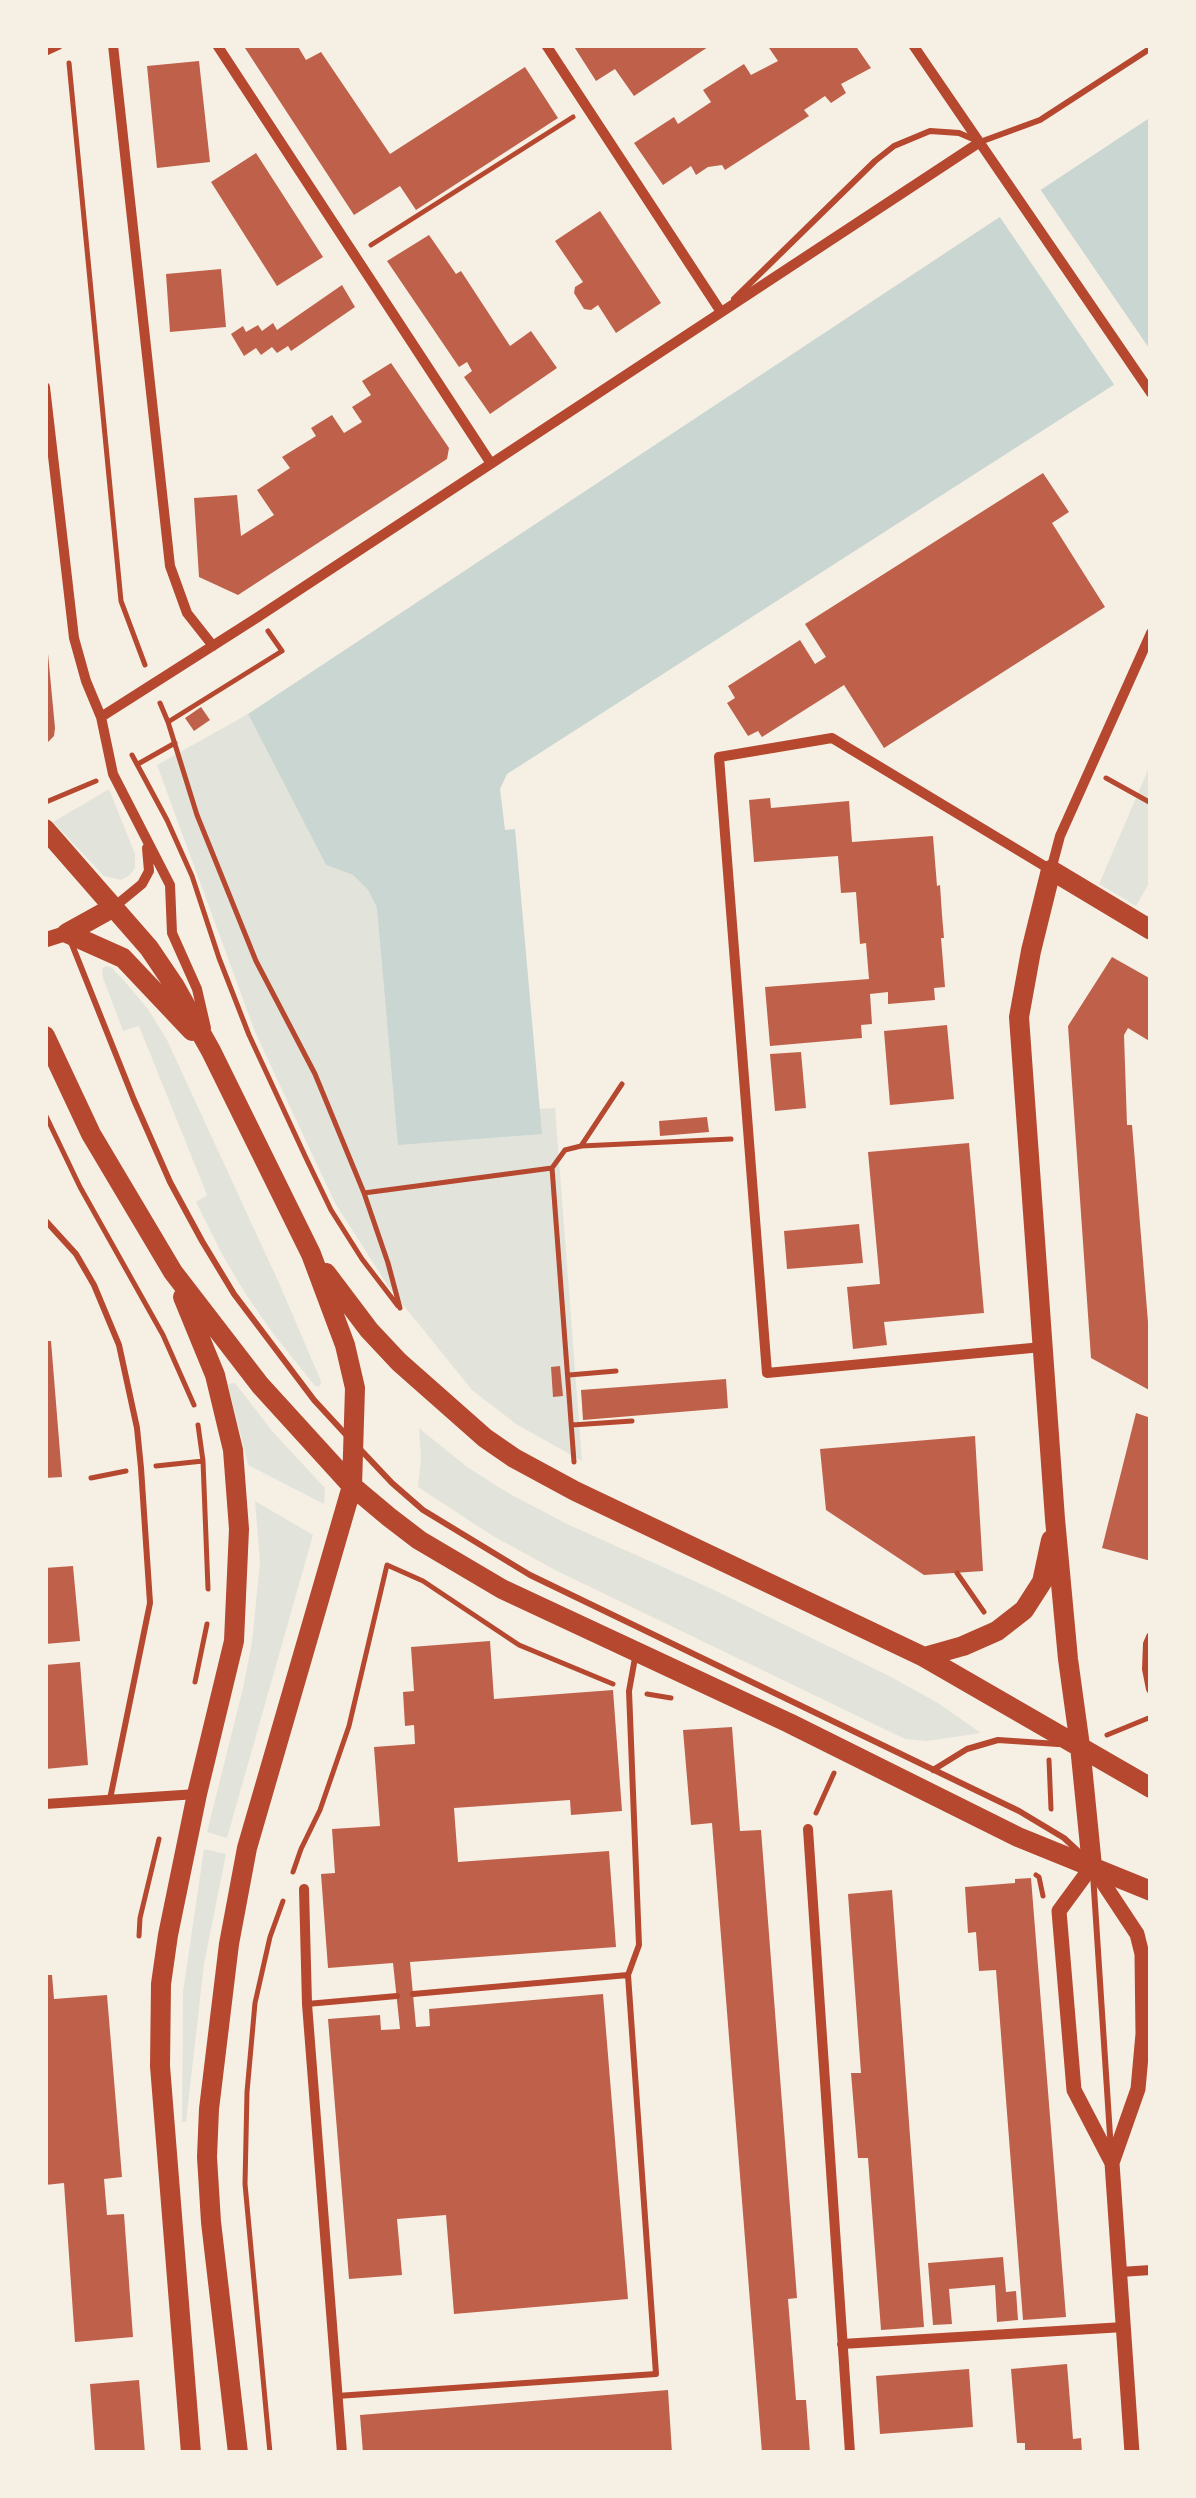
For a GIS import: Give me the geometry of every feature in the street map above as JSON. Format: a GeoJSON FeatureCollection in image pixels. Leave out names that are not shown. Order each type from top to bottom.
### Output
{"type":"FeatureCollection","features":[{"type":"Feature","properties":{"kind":"main road"},"geometry":{"type":"LineString","coordinates":[[45,829],[149,948],[174,985],[311,1254],[355,1388],[352,1486],[247,1848],[228,1944],[209,2109],[211,2222],[238,2453]]}},
{"type":"Feature","properties":{"kind":"main road"},"geometry":{"type":"LineString","coordinates":[[1092,1866],[1055,1518],[1019,1017],[1050,870],[1151,930]]}},
{"type":"Feature","properties":{"kind":"main road"},"geometry":{"type":"LineString","coordinates":[[67,933],[114,907]]}},
{"type":"Feature","properties":{"kind":"main road"},"geometry":{"type":"LineString","coordinates":[[67,933],[123,958],[210,1050]]}},
{"type":"Feature","properties":{"kind":"main road"},"geometry":{"type":"LineString","coordinates":[[45,1036],[90,1134],[173,1272],[260,1385],[352,1486],[419,1540],[502,1590],[789,1723],[1018,1837],[1151,1891]]}},
{"type":"Feature","properties":{"kind":"main road"},"geometry":{"type":"LineString","coordinates":[[311,1254],[369,1330],[399,1362],[484,1438],[514,1458],[924,1657],[1151,1788]]}},
{"type":"Feature","properties":{"kind":"main road"},"geometry":{"type":"LineString","coordinates":[[173,1272],[215,1375],[233,1450],[239,1529],[234,1641],[197,1794],[162,1984],[160,2066],[191,2453]]}},
{"type":"Feature","properties":{"kind":"main road"},"geometry":{"type":"LineString","coordinates":[[924,1657],[963,1646],[998,1630],[1024,1610],[1042,1582],[1055,1518]]}},
{"type":"Feature","properties":{"kind":"street"},"geometry":{"type":"LineString","coordinates":[[45,51],[58,45]]}},
{"type":"Feature","properties":{"kind":"street"},"geometry":{"type":"LineString","coordinates":[[114,45],[170,566],[187,613],[213,646]]}},
{"type":"Feature","properties":{"kind":"street"},"geometry":{"type":"LineString","coordinates":[[218,45],[490,462]]}},
{"type":"Feature","properties":{"kind":"street"},"geometry":{"type":"LineString","coordinates":[[546,45],[722,312]]}},
{"type":"Feature","properties":{"kind":"street"},"geometry":{"type":"LineString","coordinates":[[913,45],[1151,393]]}},
{"type":"Feature","properties":{"kind":"street"},"geometry":{"type":"LineString","coordinates":[[101,717],[980,142]]}},
{"type":"Feature","properties":{"kind":"street"},"geometry":{"type":"LineString","coordinates":[[45,387],[74,638],[101,717],[114,774],[170,885],[172,933],[197,990],[210,1050]]}},
{"type":"Feature","properties":{"kind":"street"},"geometry":{"type":"LineString","coordinates":[[1043,1346],[767,1372],[719,757],[832,738],[1050,870],[1060,836],[1151,633]]}},
{"type":"Feature","properties":{"kind":"street"},"geometry":{"type":"LineString","coordinates":[[114,907],[142,884],[149,871],[146,842]]}},
{"type":"Feature","properties":{"kind":"street"},"geometry":{"type":"LineString","coordinates":[[45,927],[67,933]]}},
{"type":"Feature","properties":{"kind":"street"},"geometry":{"type":"LineString","coordinates":[[45,940],[67,933]]}},
{"type":"Feature","properties":{"kind":"street"},"geometry":{"type":"LineString","coordinates":[[1151,1637],[1147,1670],[1151,1689]]}},
{"type":"Feature","properties":{"kind":"street"},"geometry":{"type":"LineString","coordinates":[[45,1804],[197,1794]]}},
{"type":"Feature","properties":{"kind":"street"},"geometry":{"type":"LineString","coordinates":[[808,1829],[850,2453]]}},
{"type":"Feature","properties":{"kind":"street"},"geometry":{"type":"LineString","coordinates":[[1112,2162],[1138,2089],[1147,2028],[1137,1934],[1092,1866],[1059,1912],[1074,2090],[1112,2162],[1132,2453]]}},
{"type":"Feature","properties":{"kind":"street"},"geometry":{"type":"LineString","coordinates":[[304,1890],[307,2004],[342,2453]]}},
{"type":"Feature","properties":{"kind":"street"},"geometry":{"type":"LineString","coordinates":[[1120,2272],[1151,2270]]}},
{"type":"Feature","properties":{"kind":"street"},"geometry":{"type":"LineString","coordinates":[[842,2344],[1124,2327]]}},
{"type":"Feature","properties":{"kind":"lane"},"geometry":{"type":"LineString","coordinates":[[722,312],[874,161],[894,146],[930,131],[959,134],[980,142],[1040,120],[1151,48]]}},
{"type":"Feature","properties":{"kind":"lane"},"geometry":{"type":"LineString","coordinates":[[67,933],[134,1100],[170,1182],[202,1241],[234,1294],[314,1400],[392,1483],[423,1510],[530,1575],[1019,1811],[1064,1838],[1092,1866],[1112,2162]]}},
{"type":"Feature","properties":{"kind":"lane"},"geometry":{"type":"LineString","coordinates":[[45,1220],[76,1254],[94,1284],[119,1346],[141,1468],[150,1603],[110,1799]]}},
{"type":"Feature","properties":{"kind":"lane"},"geometry":{"type":"LineString","coordinates":[[337,2396],[656,2374],[628,1975],[639,1944],[629,1691],[636,1652]]}},
{"type":"Feature","properties":{"kind":"lane"},"geometry":{"type":"LineString","coordinates":[[932,1770],[967,1749],[998,1740],[1080,1746]]}},
{"type":"Feature","properties":{"kind":"lane"},"geometry":{"type":"LineString","coordinates":[[413,1994],[628,1975]]}},
{"type":"Feature","properties":{"kind":"lane"},"geometry":{"type":"LineString","coordinates":[[307,2004],[397,1996]]}},
{"type":"Feature","properties":{"kind":"path"},"geometry":{"type":"LineString","coordinates":[[68,45],[121,602],[256,961],[314,1074],[364,1194],[400,1308],[362,1259],[306,1158],[249,1034],[192,876],[138,764]]}},
{"type":"Feature","properties":{"kind":"path"},"geometry":{"type":"LineString","coordinates":[[355,255],[588,108]]}},
{"type":"Feature","properties":{"kind":"path"},"geometry":{"type":"LineString","coordinates":[[168,722],[282,651],[258,617]]}},
{"type":"Feature","properties":{"kind":"path"},"geometry":{"type":"LineString","coordinates":[[45,803],[175,744]]}},
{"type":"Feature","properties":{"kind":"path"},"geometry":{"type":"LineString","coordinates":[[1090,769],[1151,803]]}},
{"type":"Feature","properties":{"kind":"path"},"geometry":{"type":"LineString","coordinates":[[581,1146],[622,1084]]}},
{"type":"Feature","properties":{"kind":"path"},"geometry":{"type":"LineString","coordinates":[[45,1114],[80,1188],[162,1335],[196,1410],[203,1461],[208,1592]]}},
{"type":"Feature","properties":{"kind":"path"},"geometry":{"type":"LineString","coordinates":[[632,1421],[572,1429],[552,1168],[566,1150],[581,1146],[749,1138]]}},
{"type":"Feature","properties":{"kind":"path"},"geometry":{"type":"LineString","coordinates":[[364,1194],[552,1168]]}},
{"type":"Feature","properties":{"kind":"path"},"geometry":{"type":"LineString","coordinates":[[568,1375],[616,1371]]}},
{"type":"Feature","properties":{"kind":"path"},"geometry":{"type":"LineString","coordinates":[[288,1884],[350,1726],[388,1565],[423,1581],[519,1645],[629,1691],[678,1699]]}},
{"type":"Feature","properties":{"kind":"path"},"geometry":{"type":"LineString","coordinates":[[957,1573],[998,1630]]}},
{"type":"Feature","properties":{"kind":"path"},"geometry":{"type":"LineString","coordinates":[[194,1684],[209,1611]]}},
{"type":"Feature","properties":{"kind":"path"},"geometry":{"type":"LineString","coordinates":[[1080,1746],[1151,1717]]}},
{"type":"Feature","properties":{"kind":"path"},"geometry":{"type":"LineString","coordinates":[[808,1829],[835,1770]]}},
{"type":"Feature","properties":{"kind":"path"},"geometry":{"type":"LineString","coordinates":[[1028,1870],[1039,1876],[1044,1899],[1059,1912]]}},
{"type":"Feature","properties":{"kind":"path"},"geometry":{"type":"LineString","coordinates":[[270,2453],[245,2184],[247,2092],[254,2003],[282,1902]]}},
{"type":"Feature","properties":{"kind":"shaded area"},"geometry":{"type":"Polygon","coordinates":[[[1151,117],[1151,361],[507,774],[500,789],[505,830],[515,829],[542,1134],[398,1145],[377,908],[368,890],[353,875],[326,865],[248,714],[1151,117]]]}},
{"type":"Feature","properties":{"kind":"shaded area"},"geometry":{"type":"Polygon","coordinates":[[[248,714],[326,865],[353,875],[368,890],[377,908],[541,1134],[539,1109],[555,1108],[582,1461],[516,1424],[472,1390],[388,1286],[335,1203],[255,1032],[157,765],[248,714]]]}},
{"type":"Feature","properties":{"kind":"shaded area"},"geometry":{"type":"Polygon","coordinates":[[[1151,763],[1151,880],[1136,906],[1099,884],[1151,763]]]}},
{"type":"Feature","properties":{"kind":"shaded area"},"geometry":{"type":"Polygon","coordinates":[[[109,789],[135,854],[135,868],[121,880],[104,876],[53,822],[109,789]]]}},
{"type":"Feature","properties":{"kind":"shaded area"},"geometry":{"type":"Polygon","coordinates":[[[105,966],[111,967],[148,1009],[167,1040],[279,1283],[320,1386],[315,1386],[275,1336],[222,1254],[196,1202],[207,1195],[139,1026],[123,1031],[103,978],[105,966]]]}},
{"type":"Feature","properties":{"kind":"shaded area"},"geometry":{"type":"Polygon","coordinates":[[[235,1383],[273,1432],[325,1488],[324,1504],[248,1465],[228,1384],[235,1383]]]}},
{"type":"Feature","properties":{"kind":"shaded area"},"geometry":{"type":"Polygon","coordinates":[[[419,1428],[467,1467],[510,1494],[891,1677],[981,1733],[927,1741],[905,1739],[557,1571],[493,1536],[418,1487],[419,1428]]]}},
{"type":"Feature","properties":{"kind":"shaded area"},"geometry":{"type":"Polygon","coordinates":[[[255,1501],[313,1535],[227,1838],[207,1832],[252,1642],[260,1562],[255,1501]]]}},
{"type":"Feature","properties":{"kind":"shaded area"},"geometry":{"type":"Polygon","coordinates":[[[204,1849],[226,1854],[204,1964],[186,2122],[182,2122],[183,1992],[204,1849]]]}},
{"type":"Feature","properties":{"kind":"pier"},"geometry":{"type":"Polygon","coordinates":[[[1038,186],[1151,351],[1151,362],[1115,386],[997,213],[1038,186]]]}},
{"type":"Feature","properties":{"kind":"building"},"geometry":{"type":"Polygon","coordinates":[[[243,45],[297,45],[306,60],[321,52],[390,154],[525,67],[558,118],[416,210],[400,186],[354,215],[243,45]]]}},
{"type":"Feature","properties":{"kind":"building"},"geometry":{"type":"Polygon","coordinates":[[[573,45],[711,45],[634,96],[615,69],[596,81],[573,45]]]}},
{"type":"Feature","properties":{"kind":"building"},"geometry":{"type":"Polygon","coordinates":[[[767,45],[855,45],[871,68],[841,84],[846,93],[831,103],[825,96],[804,110],[809,116],[725,170],[722,165],[708,167],[696,175],[691,166],[663,185],[634,143],[674,117],[678,124],[711,102],[703,90],[744,64],[751,75],[778,61],[767,45]]]}},
{"type":"Feature","properties":{"kind":"building"},"geometry":{"type":"Polygon","coordinates":[[[199,61],[210,162],[157,168],[147,66],[199,61]]]}},
{"type":"Feature","properties":{"kind":"building"},"geometry":{"type":"Polygon","coordinates":[[[256,153],[323,257],[277,286],[211,182],[256,153]]]}},
{"type":"Feature","properties":{"kind":"building"},"geometry":{"type":"Polygon","coordinates":[[[600,211],[661,303],[616,333],[598,305],[584,309],[574,293],[575,287],[583,282],[555,241],[600,211]]]}},
{"type":"Feature","properties":{"kind":"building"},"geometry":{"type":"Polygon","coordinates":[[[429,235],[456,274],[461,271],[510,346],[531,331],[557,368],[490,414],[464,377],[472,371],[467,362],[459,367],[387,261],[429,235]]]}},
{"type":"Feature","properties":{"kind":"building"},"geometry":{"type":"Polygon","coordinates":[[[221,269],[226,327],[170,332],[166,274],[221,269]]]}},
{"type":"Feature","properties":{"kind":"building"},"geometry":{"type":"Polygon","coordinates":[[[342,285],[355,307],[291,351],[288,346],[277,353],[272,347],[261,355],[256,348],[244,356],[231,334],[243,326],[246,332],[258,325],[262,331],[273,323],[277,330],[342,285]]]}},
{"type":"Feature","properties":{"kind":"building"},"geometry":{"type":"Polygon","coordinates":[[[391,363],[449,448],[447,459],[238,595],[199,577],[194,498],[237,495],[241,536],[274,515],[257,490],[290,468],[282,457],[316,436],[311,428],[332,415],[344,433],[362,422],[352,407],[371,395],[362,381],[391,363]]]}},
{"type":"Feature","properties":{"kind":"building"},"geometry":{"type":"Polygon","coordinates":[[[1043,473],[1069,512],[1052,523],[1105,607],[884,748],[844,685],[762,737],[758,731],[748,736],[727,703],[735,698],[728,686],[800,640],[815,664],[826,657],[805,624],[1043,473]]]}},
{"type":"Feature","properties":{"kind":"building"},"geometry":{"type":"Polygon","coordinates":[[[45,644],[55,728],[54,736],[45,745],[45,644]]]}},
{"type":"Feature","properties":{"kind":"building"},"geometry":{"type":"Polygon","coordinates":[[[201,707],[210,720],[194,731],[185,718],[201,707]]]}},
{"type":"Feature","properties":{"kind":"building"},"geometry":{"type":"Polygon","coordinates":[[[770,798],[771,808],[849,801],[852,842],[933,836],[937,886],[940,885],[945,987],[934,988],[935,1000],[888,1004],[888,992],[870,994],[872,1024],[861,1025],[862,1038],[770,1046],[765,987],[869,979],[866,943],[860,944],[856,892],[841,893],[838,856],[754,862],[749,800],[770,798]]]}},
{"type":"Feature","properties":{"kind":"building"},"geometry":{"type":"Polygon","coordinates":[[[1112,957],[1151,979],[1151,1042],[1128,1028],[1124,1035],[1127,1125],[1132,1125],[1151,1324],[1151,1391],[1091,1358],[1068,1026],[1112,957]]]}},
{"type":"Feature","properties":{"kind":"building"},"geometry":{"type":"Polygon","coordinates":[[[947,1025],[954,1099],[890,1105],[884,1031],[947,1025]]]}},
{"type":"Feature","properties":{"kind":"building"},"geometry":{"type":"Polygon","coordinates":[[[801,1052],[806,1108],[775,1111],[770,1054],[801,1052]]]}},
{"type":"Feature","properties":{"kind":"building"},"geometry":{"type":"Polygon","coordinates":[[[707,1117],[709,1132],[660,1136],[659,1121],[707,1117]]]}},
{"type":"Feature","properties":{"kind":"building"},"geometry":{"type":"Polygon","coordinates":[[[969,1143],[984,1313],[884,1322],[887,1345],[853,1349],[847,1287],[880,1284],[868,1152],[969,1143]]]}},
{"type":"Feature","properties":{"kind":"building"},"geometry":{"type":"Polygon","coordinates":[[[859,1224],[863,1263],[787,1269],[784,1231],[859,1224]]]}},
{"type":"Feature","properties":{"kind":"building"},"geometry":{"type":"Polygon","coordinates":[[[45,1341],[51,1341],[62,1477],[45,1478],[45,1341]]]}},
{"type":"Feature","properties":{"kind":"building"},"geometry":{"type":"Polygon","coordinates":[[[560,1366],[563,1396],[553,1397],[551,1367],[560,1366]]]}},
{"type":"Feature","properties":{"kind":"building"},"geometry":{"type":"Polygon","coordinates":[[[726,1379],[728,1408],[583,1420],[581,1390],[726,1379]]]}},
{"type":"Feature","properties":{"kind":"building"},"geometry":{"type":"Polygon","coordinates":[[[1136,1413],[1151,1418],[1151,1561],[1102,1548],[1136,1413]]]}},
{"type":"Feature","properties":{"kind":"building"},"geometry":{"type":"Polygon","coordinates":[[[975,1436],[983,1571],[924,1575],[826,1510],[820,1449],[975,1436]]]}},
{"type":"Feature","properties":{"kind":"building"},"geometry":{"type":"Polygon","coordinates":[[[73,1566],[80,1641],[45,1644],[45,1568],[73,1566]]]}},
{"type":"Feature","properties":{"kind":"building"},"geometry":{"type":"Polygon","coordinates":[[[490,1641],[494,1699],[613,1690],[622,1811],[571,1815],[570,1800],[454,1808],[458,1862],[609,1851],[616,1947],[410,1962],[416,2027],[430,2026],[429,2009],[603,1994],[628,2299],[454,2314],[446,2215],[397,2219],[402,2275],[349,2279],[328,2019],[380,2015],[381,2030],[400,2029],[393,1963],[328,1968],[321,1874],[335,1873],[332,1829],[380,1826],[374,1747],[415,1744],[414,1725],[405,1726],[403,1692],[414,1691],[411,1647],[490,1641]]]}},
{"type":"Feature","properties":{"kind":"building"},"geometry":{"type":"Polygon","coordinates":[[[80,1662],[88,1765],[45,1769],[45,1665],[80,1662]]]}},
{"type":"Feature","properties":{"kind":"building"},"geometry":{"type":"Polygon","coordinates":[[[732,1727],[740,1831],[761,1830],[797,2298],[788,2299],[796,2400],[806,2400],[810,2453],[762,2453],[712,1823],[691,1825],[683,1730],[732,1727]]]}},
{"type":"Feature","properties":{"kind":"building"},"geometry":{"type":"Polygon","coordinates":[[[1031,1878],[1066,2317],[1023,2320],[996,1970],[979,1971],[976,1932],[968,1933],[965,1887],[1031,1878]]]}},
{"type":"Feature","properties":{"kind":"building"},"geometry":{"type":"Polygon","coordinates":[[[892,1890],[924,2327],[881,2330],[868,2158],[858,2158],[851,2073],[861,2073],[848,1894],[892,1890]]]}},
{"type":"Feature","properties":{"kind":"building"},"geometry":{"type":"Polygon","coordinates":[[[45,1975],[52,1975],[54,1999],[107,1995],[122,2177],[104,2179],[107,2215],[124,2214],[133,2337],[75,2342],[64,2183],[45,2185],[45,1975]]]}},
{"type":"Feature","properties":{"kind":"building"},"geometry":{"type":"Polygon","coordinates":[[[1003,2257],[1006,2292],[1016,2291],[1018,2320],[997,2322],[995,2285],[949,2289],[952,2324],[933,2325],[928,2263],[1003,2257]]]}},
{"type":"Feature","properties":{"kind":"building"},"geometry":{"type":"Polygon","coordinates":[[[1067,2364],[1073,2439],[1081,2438],[1082,2453],[1025,2453],[1025,2443],[1017,2443],[1011,2369],[1067,2364]]]}},
{"type":"Feature","properties":{"kind":"building"},"geometry":{"type":"Polygon","coordinates":[[[969,2369],[973,2427],[880,2434],[876,2376],[969,2369]]]}},
{"type":"Feature","properties":{"kind":"building"},"geometry":{"type":"Polygon","coordinates":[[[139,2380],[145,2453],[95,2453],[90,2384],[139,2380]]]}},
{"type":"Feature","properties":{"kind":"building"},"geometry":{"type":"Polygon","coordinates":[[[668,2390],[672,2453],[363,2453],[360,2415],[668,2390]]]}}]}
